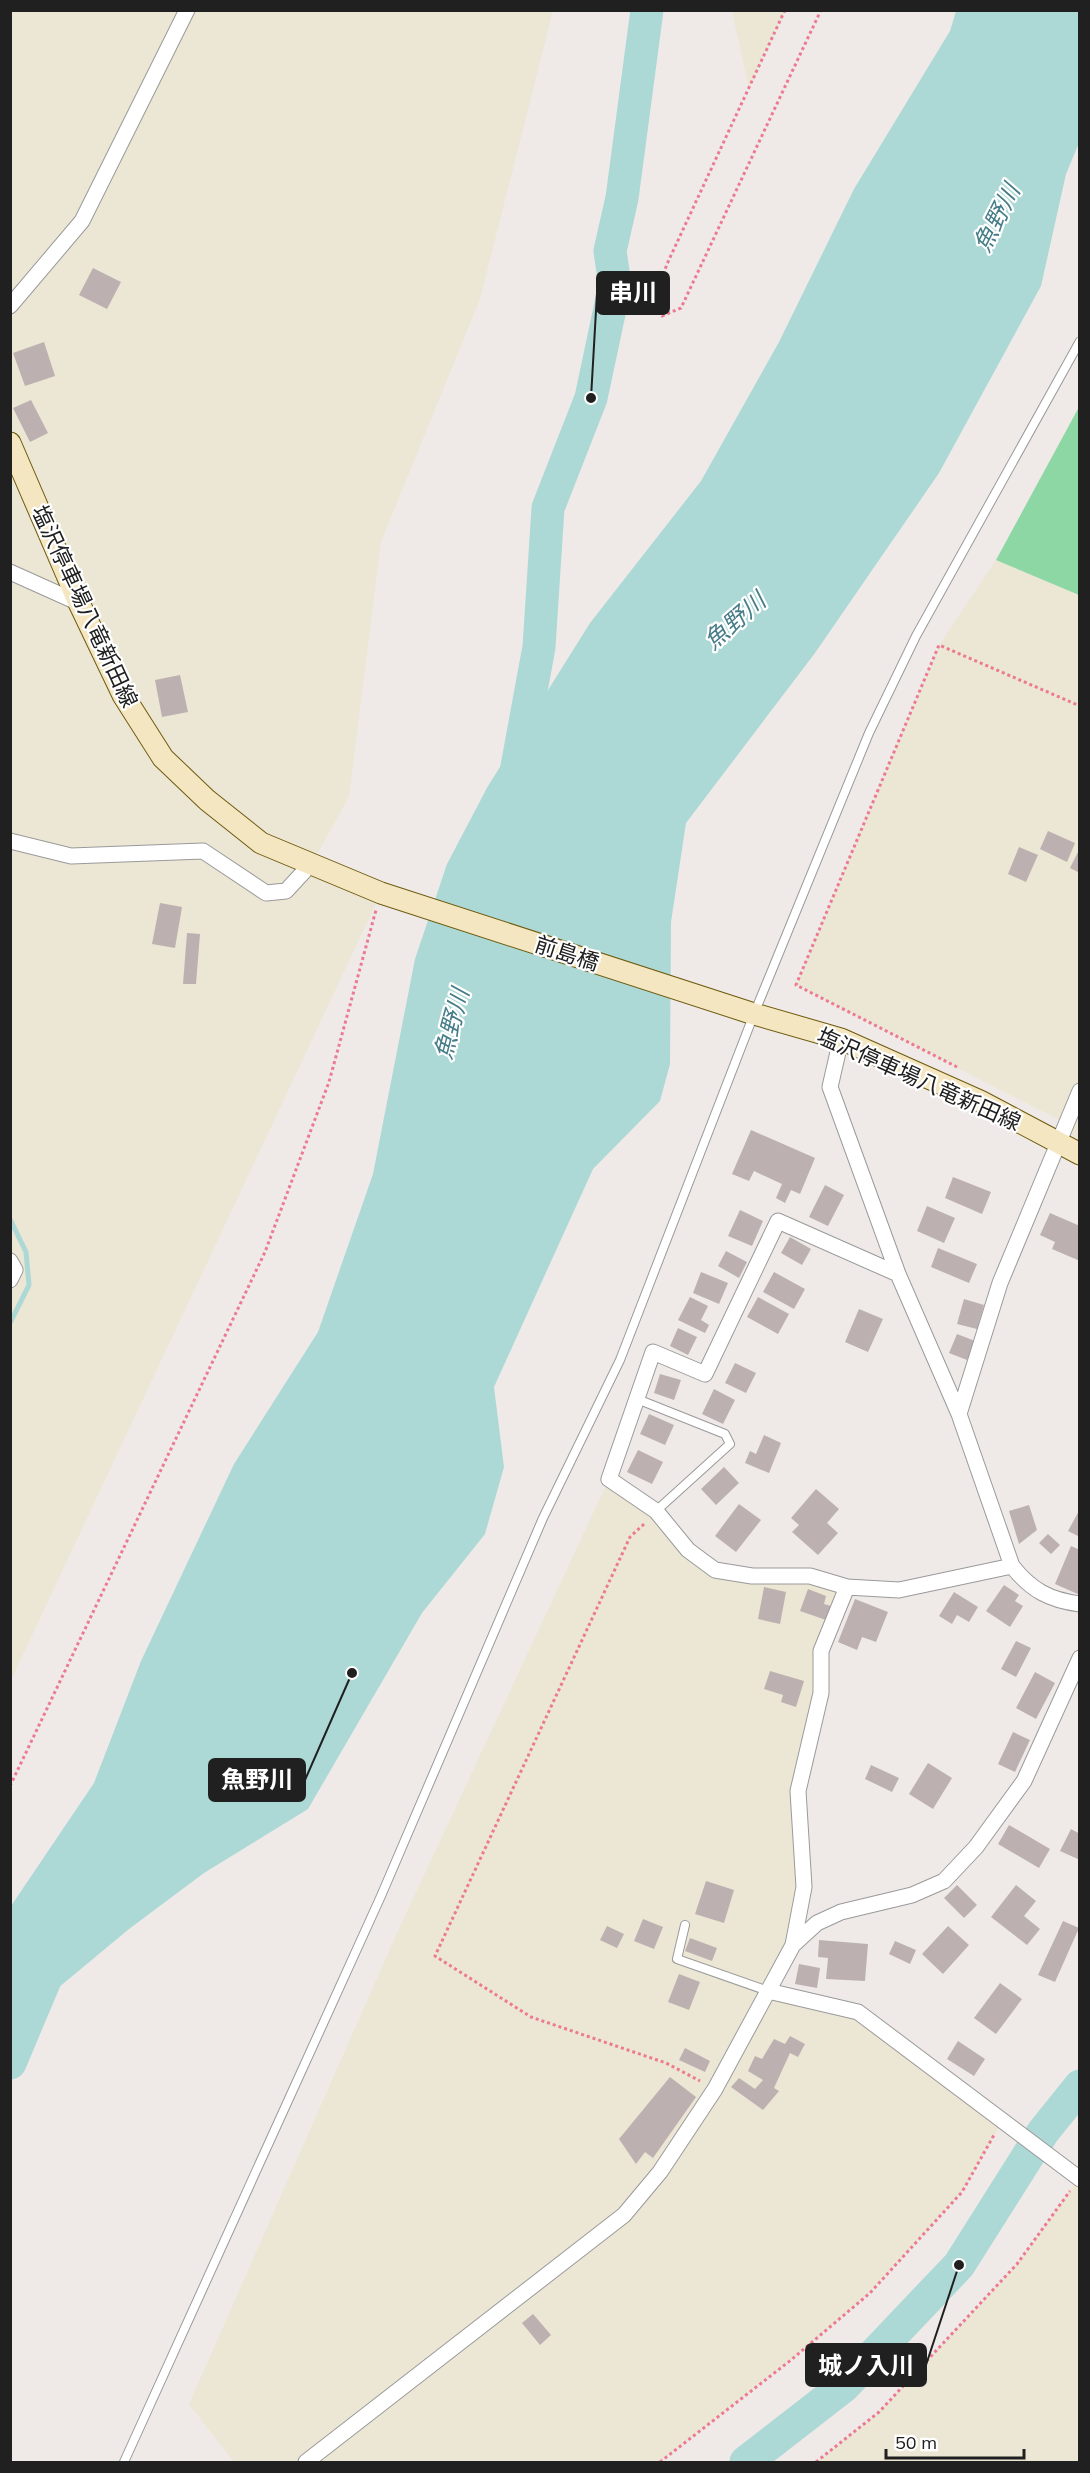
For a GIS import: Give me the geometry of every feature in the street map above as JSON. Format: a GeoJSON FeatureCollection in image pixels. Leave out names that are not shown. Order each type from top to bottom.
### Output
{"type":"FeatureCollection","features":[{"type":"Feature","properties":{"kind":"main road","name":"塩沢停車場八竜新田線"},"geometry":{"type":"LineString","coordinates":[[10,443],[79,603],[123,695],[163,758],[207,800],[261,843],[381,893]]}},
{"type":"Feature","properties":{"kind":"main road","name":"前島橋"},"geometry":{"type":"LineString","coordinates":[[381,893],[754,1014]]}},
{"type":"Feature","properties":{"kind":"main road","name":"塩沢停車場八竜新田線"},"geometry":{"type":"LineString","coordinates":[[754,1014],[841,1039],[980,1101],[1080,1154]]}},
{"type":"Feature","properties":{"kind":"street"},"geometry":{"type":"LineString","coordinates":[[10,306],[82,221],[187,10]]}},
{"type":"Feature","properties":{"kind":"street"},"geometry":{"type":"LineString","coordinates":[[10,572],[79,603]]}},
{"type":"Feature","properties":{"kind":"street"},"geometry":{"type":"LineString","coordinates":[[10,841],[71,856],[203,851],[266,893],[286,891],[310,865]]}},
{"type":"Feature","properties":{"kind":"street"},"geometry":{"type":"LineString","coordinates":[[841,1039],[830,1087],[898,1274],[958,1414],[1012,1566],[1028,1585],[1060,1601],[1080,1604]]}},
{"type":"Feature","properties":{"kind":"street"},"geometry":{"type":"LineString","coordinates":[[958,1414],[1000,1283],[1056,1143],[1080,1091]]}},
{"type":"Feature","properties":{"kind":"street"},"geometry":{"type":"LineString","coordinates":[[898,1274],[778,1221],[705,1374],[653,1352],[609,1479],[656,1511],[688,1550],[715,1570],[752,1575],[810,1576],[847,1587],[899,1590],[1012,1566]]}},
{"type":"Feature","properties":{"kind":"street"},"geometry":{"type":"LineString","coordinates":[[10,1261],[15,1270],[10,1280]]}},
{"type":"Feature","properties":{"kind":"street"},"geometry":{"type":"LineString","coordinates":[[306,2463],[624,2215],[660,2172],[715,2089],[793,1945],[804,1887],[798,1791],[821,1693],[821,1651],[847,1587]]}},
{"type":"Feature","properties":{"kind":"street"},"geometry":{"type":"LineString","coordinates":[[793,1945],[817,1923],[841,1912],[912,1895],[944,1881],[976,1847],[1024,1781],[1080,1658]]}},
{"type":"Feature","properties":{"kind":"street"},"geometry":{"type":"LineString","coordinates":[[768,1990],[858,2012],[1079,2179]]}},
{"type":"Feature","properties":{"kind":"lane"},"geometry":{"type":"LineString","coordinates":[[124,2463],[381,1896],[543,1518],[620,1360],[754,1014],[869,733],[916,636],[1080,340]]}},
{"type":"Feature","properties":{"kind":"lane"},"geometry":{"type":"LineString","coordinates":[[637,1399],[725,1434],[730,1444],[656,1511]]}},
{"type":"Feature","properties":{"kind":"lane"},"geometry":{"type":"LineString","coordinates":[[684,1925],[677,1959],[768,1990]]}},
{"type":"Feature","properties":{"kind":"path"},"geometry":{"type":"LineString","coordinates":[[785,10],[667,264],[654,301],[662,316],[681,308],[821,10]]}},
{"type":"Feature","properties":{"kind":"path"},"geometry":{"type":"LineString","coordinates":[[962,1070],[796,985],[939,645],[1080,706]]}},
{"type":"Feature","properties":{"kind":"path"},"geometry":{"type":"LineString","coordinates":[[10,1786],[265,1252],[329,1082],[381,893]]}},
{"type":"Feature","properties":{"kind":"path"},"geometry":{"type":"LineString","coordinates":[[656,1511],[630,1537],[435,1956],[531,2017],[666,2062],[715,2089]]}},
{"type":"Feature","properties":{"kind":"path"},"geometry":{"type":"LineString","coordinates":[[660,2463],[791,2360],[870,2292],[962,2192],[1002,2122]]}},
{"type":"Feature","properties":{"kind":"path"},"geometry":{"type":"LineString","coordinates":[[816,2463],[879,2412],[1017,2264],[1079,2179]]}},
{"type":"Feature","properties":{"kind":"shaded area"},"geometry":{"type":"Polygon","coordinates":[[[11,11],[553,11],[480,299],[381,542],[349,797],[311,865],[381,893],[11,1680],[11,11]]]}},
{"type":"Feature","properties":{"kind":"shaded area"},"geometry":{"type":"Polygon","coordinates":[[[732,11],[785,11],[749,88],[732,11]]]}},
{"type":"Feature","properties":{"kind":"shaded area"},"geometry":{"type":"Polygon","coordinates":[[[996,560],[1079,595],[1079,1154],[1056,1143],[1065,1123],[796,985],[939,645],[996,560]]]}},
{"type":"Feature","properties":{"kind":"shaded area"},"geometry":{"type":"Polygon","coordinates":[[[609,1479],[715,1570],[847,1587],[821,1651],[798,1791],[804,1887],[793,1945],[768,1990],[858,2012],[1002,2122],[962,2192],[870,2293],[791,2360],[660,2462],[234,2462],[189,2404],[397,1933],[609,1479]]]}},
{"type":"Feature","properties":{"kind":"shaded area"},"geometry":{"type":"Polygon","coordinates":[[[1079,2178],[1079,2462],[816,2462],[879,2412],[1017,2264],[1079,2178]]]}},
{"type":"Feature","properties":{"kind":"green space"},"geometry":{"type":"Polygon","coordinates":[[[1079,407],[1079,595],[996,560],[1079,407]]]}},
{"type":"Feature","properties":{"kind":"water"},"geometry":{"type":"Polygon","coordinates":[[[956,11],[1079,11],[1079,143],[1066,174],[1041,286],[939,473],[815,653],[686,823],[671,922],[670,1064],[660,1101],[593,1169],[494,1387],[504,1467],[485,1534],[422,1613],[308,1809],[204,1873],[129,1929],[11,2027],[11,1906],[94,1783],[141,1661],[234,1464],[318,1332],[373,1174],[415,959],[447,864],[488,786],[590,623],[701,481],[779,342],[854,189],[950,31],[956,11]]]}},
{"type":"Feature","properties":{"kind":"building"},"geometry":{"type":"Polygon","coordinates":[[[93,268],[121,282],[107,309],[79,295],[93,268]]]}},
{"type":"Feature","properties":{"kind":"building"},"geometry":{"type":"Polygon","coordinates":[[[44,342],[55,376],[25,386],[13,353],[44,342]]]}},
{"type":"Feature","properties":{"kind":"building"},"geometry":{"type":"Polygon","coordinates":[[[31,400],[48,433],[30,442],[13,408],[31,400]]]}},
{"type":"Feature","properties":{"kind":"building"},"geometry":{"type":"Polygon","coordinates":[[[180,675],[188,712],[162,717],[155,680],[180,675]]]}},
{"type":"Feature","properties":{"kind":"building"},"geometry":{"type":"Polygon","coordinates":[[[1048,831],[1075,843],[1067,862],[1040,849],[1048,831]]]}},
{"type":"Feature","properties":{"kind":"building"},"geometry":{"type":"Polygon","coordinates":[[[1019,847],[1038,855],[1026,882],[1008,874],[1019,847]]]}},
{"type":"Feature","properties":{"kind":"building"},"geometry":{"type":"Polygon","coordinates":[[[1080,848],[1080,873],[1070,868],[1080,848]]]}},
{"type":"Feature","properties":{"kind":"building"},"geometry":{"type":"Polygon","coordinates":[[[160,903],[182,907],[175,948],[152,944],[160,903]]]}},
{"type":"Feature","properties":{"kind":"building"},"geometry":{"type":"Polygon","coordinates":[[[187,933],[200,934],[196,984],[183,984],[187,933]]]}},
{"type":"Feature","properties":{"kind":"building"},"geometry":{"type":"Polygon","coordinates":[[[751,1130],[815,1158],[800,1194],[791,1190],[785,1203],[776,1198],[782,1184],[754,1171],[749,1181],[732,1174],[751,1130]]]}},
{"type":"Feature","properties":{"kind":"building"},"geometry":{"type":"Polygon","coordinates":[[[953,1177],[991,1192],[982,1214],[945,1198],[953,1177]]]}},
{"type":"Feature","properties":{"kind":"building"},"geometry":{"type":"Polygon","coordinates":[[[825,1185],[844,1195],[828,1226],[809,1217],[825,1185]]]}},
{"type":"Feature","properties":{"kind":"building"},"geometry":{"type":"Polygon","coordinates":[[[927,1206],[955,1218],[944,1243],[917,1231],[927,1206]]]}},
{"type":"Feature","properties":{"kind":"building"},"geometry":{"type":"Polygon","coordinates":[[[740,1210],[763,1221],[752,1246],[728,1236],[740,1210]]]}},
{"type":"Feature","properties":{"kind":"building"},"geometry":{"type":"Polygon","coordinates":[[[1050,1213],[1080,1226],[1080,1261],[1052,1249],[1055,1242],[1040,1235],[1050,1213]]]}},
{"type":"Feature","properties":{"kind":"building"},"geometry":{"type":"Polygon","coordinates":[[[790,1237],[811,1249],[802,1265],[781,1253],[790,1237]]]}},
{"type":"Feature","properties":{"kind":"building"},"geometry":{"type":"Polygon","coordinates":[[[938,1248],[977,1264],[969,1283],[931,1267],[938,1248]]]}},
{"type":"Feature","properties":{"kind":"building"},"geometry":{"type":"Polygon","coordinates":[[[726,1251],[747,1262],[739,1278],[718,1266],[726,1251]]]}},
{"type":"Feature","properties":{"kind":"building"},"geometry":{"type":"Polygon","coordinates":[[[701,1272],[728,1283],[719,1304],[693,1293],[701,1272]]]}},
{"type":"Feature","properties":{"kind":"building"},"geometry":{"type":"Polygon","coordinates":[[[774,1272],[805,1289],[794,1309],[763,1292],[774,1272]]]}},
{"type":"Feature","properties":{"kind":"building"},"geometry":{"type":"Polygon","coordinates":[[[690,1297],[708,1306],[701,1320],[709,1325],[705,1333],[678,1320],[690,1297]]]}},
{"type":"Feature","properties":{"kind":"building"},"geometry":{"type":"Polygon","coordinates":[[[758,1297],[789,1314],[778,1334],[747,1317],[758,1297]]]}},
{"type":"Feature","properties":{"kind":"building"},"geometry":{"type":"Polygon","coordinates":[[[964,1299],[984,1305],[977,1329],[957,1324],[964,1299]]]}},
{"type":"Feature","properties":{"kind":"building"},"geometry":{"type":"Polygon","coordinates":[[[859,1309],[883,1319],[868,1352],[845,1342],[859,1309]]]}},
{"type":"Feature","properties":{"kind":"building"},"geometry":{"type":"Polygon","coordinates":[[[678,1328],[697,1337],[688,1355],[670,1346],[678,1328]]]}},
{"type":"Feature","properties":{"kind":"building"},"geometry":{"type":"Polygon","coordinates":[[[957,1334],[975,1341],[967,1360],[949,1353],[957,1334]]]}},
{"type":"Feature","properties":{"kind":"building"},"geometry":{"type":"Polygon","coordinates":[[[735,1363],[756,1373],[746,1393],[725,1383],[735,1363]]]}},
{"type":"Feature","properties":{"kind":"building"},"geometry":{"type":"Polygon","coordinates":[[[660,1374],[681,1380],[674,1400],[654,1393],[660,1374]]]}},
{"type":"Feature","properties":{"kind":"building"},"geometry":{"type":"Polygon","coordinates":[[[714,1389],[735,1400],[723,1424],[702,1414],[714,1389]]]}},
{"type":"Feature","properties":{"kind":"building"},"geometry":{"type":"Polygon","coordinates":[[[649,1414],[674,1425],[665,1445],[640,1434],[649,1414]]]}},
{"type":"Feature","properties":{"kind":"building"},"geometry":{"type":"Polygon","coordinates":[[[764,1435],[781,1443],[769,1473],[745,1463],[750,1451],[756,1454],[764,1435]]]}},
{"type":"Feature","properties":{"kind":"building"},"geometry":{"type":"Polygon","coordinates":[[[638,1450],[663,1462],[652,1484],[627,1472],[638,1450]]]}},
{"type":"Feature","properties":{"kind":"building"},"geometry":{"type":"Polygon","coordinates":[[[724,1467],[739,1483],[716,1505],[701,1489],[724,1467]]]}},
{"type":"Feature","properties":{"kind":"building"},"geometry":{"type":"Polygon","coordinates":[[[816,1489],[839,1509],[827,1523],[838,1533],[818,1555],[792,1532],[799,1525],[791,1518],[816,1489]]]}},
{"type":"Feature","properties":{"kind":"building"},"geometry":{"type":"Polygon","coordinates":[[[739,1504],[761,1520],[736,1552],[715,1536],[739,1504]]]}},
{"type":"Feature","properties":{"kind":"building"},"geometry":{"type":"Polygon","coordinates":[[[1029,1505],[1037,1530],[1019,1544],[1009,1511],[1029,1505]]]}},
{"type":"Feature","properties":{"kind":"building"},"geometry":{"type":"Polygon","coordinates":[[[1080,1509],[1080,1537],[1068,1531],[1080,1509]]]}},
{"type":"Feature","properties":{"kind":"building"},"geometry":{"type":"Polygon","coordinates":[[[1048,1534],[1060,1545],[1051,1554],[1039,1543],[1048,1534]]]}},
{"type":"Feature","properties":{"kind":"building"},"geometry":{"type":"Polygon","coordinates":[[[1071,1546],[1080,1550],[1080,1595],[1055,1584],[1071,1546]]]}},
{"type":"Feature","properties":{"kind":"building"},"geometry":{"type":"Polygon","coordinates":[[[1004,1585],[1019,1595],[1015,1601],[1023,1606],[1010,1627],[986,1611],[1004,1585]]]}},
{"type":"Feature","properties":{"kind":"building"},"geometry":{"type":"Polygon","coordinates":[[[764,1587],[786,1592],[780,1624],[758,1619],[764,1587]]]}},
{"type":"Feature","properties":{"kind":"building"},"geometry":{"type":"Polygon","coordinates":[[[808,1589],[826,1596],[824,1604],[831,1606],[826,1620],[800,1611],[808,1589]]]}},
{"type":"Feature","properties":{"kind":"building"},"geometry":{"type":"Polygon","coordinates":[[[954,1592],[978,1607],[969,1622],[957,1615],[952,1624],[939,1616],[954,1592]]]}},
{"type":"Feature","properties":{"kind":"building"},"geometry":{"type":"Polygon","coordinates":[[[855,1599],[888,1612],[876,1642],[862,1637],[857,1650],[838,1642],[855,1599]]]}},
{"type":"Feature","properties":{"kind":"building"},"geometry":{"type":"Polygon","coordinates":[[[1016,1641],[1031,1648],[1016,1677],[1001,1669],[1016,1641]]]}},
{"type":"Feature","properties":{"kind":"building"},"geometry":{"type":"Polygon","coordinates":[[[770,1671],[804,1681],[796,1707],[781,1702],[783,1695],[764,1689],[770,1671]]]}},
{"type":"Feature","properties":{"kind":"building"},"geometry":{"type":"Polygon","coordinates":[[[1035,1672],[1055,1683],[1036,1719],[1016,1708],[1035,1672]]]}},
{"type":"Feature","properties":{"kind":"building"},"geometry":{"type":"Polygon","coordinates":[[[1013,1732],[1030,1740],[1015,1772],[998,1764],[1013,1732]]]}},
{"type":"Feature","properties":{"kind":"building"},"geometry":{"type":"Polygon","coordinates":[[[928,1763],[952,1778],[933,1809],[909,1794],[928,1763]]]}},
{"type":"Feature","properties":{"kind":"building"},"geometry":{"type":"Polygon","coordinates":[[[871,1765],[899,1778],[892,1792],[865,1779],[871,1765]]]}},
{"type":"Feature","properties":{"kind":"building"},"geometry":{"type":"Polygon","coordinates":[[[1009,1825],[1050,1849],[1039,1868],[998,1844],[1009,1825]]]}},
{"type":"Feature","properties":{"kind":"building"},"geometry":{"type":"Polygon","coordinates":[[[1071,1829],[1080,1834],[1080,1860],[1060,1851],[1071,1829]]]}},
{"type":"Feature","properties":{"kind":"building"},"geometry":{"type":"Polygon","coordinates":[[[706,1881],[734,1890],[724,1923],[695,1914],[706,1881]]]}},
{"type":"Feature","properties":{"kind":"building"},"geometry":{"type":"Polygon","coordinates":[[[957,1885],[977,1905],[964,1918],[944,1898],[957,1885]]]}},
{"type":"Feature","properties":{"kind":"building"},"geometry":{"type":"Polygon","coordinates":[[[1016,1885],[1036,1901],[1024,1916],[1040,1929],[1027,1945],[991,1917],[1016,1885]]]}},
{"type":"Feature","properties":{"kind":"building"},"geometry":{"type":"Polygon","coordinates":[[[643,1919],[663,1927],[654,1949],[634,1941],[643,1919]]]}},
{"type":"Feature","properties":{"kind":"building"},"geometry":{"type":"Polygon","coordinates":[[[1063,1921],[1079,1928],[1055,1982],[1038,1975],[1063,1921]]]}},
{"type":"Feature","properties":{"kind":"building"},"geometry":{"type":"Polygon","coordinates":[[[607,1926],[624,1934],[617,1948],[600,1940],[607,1926]]]}},
{"type":"Feature","properties":{"kind":"building"},"geometry":{"type":"Polygon","coordinates":[[[948,1926],[969,1945],[943,1974],[922,1954],[948,1926]]]}},
{"type":"Feature","properties":{"kind":"building"},"geometry":{"type":"Polygon","coordinates":[[[690,1938],[717,1948],[712,1961],[685,1951],[690,1938]]]}},
{"type":"Feature","properties":{"kind":"building"},"geometry":{"type":"Polygon","coordinates":[[[819,1940],[868,1944],[865,1981],[826,1979],[828,1958],[818,1957],[819,1940]]]}},
{"type":"Feature","properties":{"kind":"building"},"geometry":{"type":"Polygon","coordinates":[[[895,1941],[916,1950],[910,1964],[889,1954],[895,1941]]]}},
{"type":"Feature","properties":{"kind":"building"},"geometry":{"type":"Polygon","coordinates":[[[799,1964],[820,1968],[817,1988],[795,1984],[799,1964]]]}},
{"type":"Feature","properties":{"kind":"building"},"geometry":{"type":"Polygon","coordinates":[[[679,1974],[700,1982],[689,2010],[668,2002],[679,1974]]]}},
{"type":"Feature","properties":{"kind":"building"},"geometry":{"type":"Polygon","coordinates":[[[1000,1983],[1022,1999],[996,2034],[974,2018],[1000,1983]]]}},
{"type":"Feature","properties":{"kind":"building"},"geometry":{"type":"Polygon","coordinates":[[[790,2036],[805,2044],[798,2057],[790,2053],[774,2088],[779,2091],[763,2110],[731,2087],[739,2078],[755,2089],[763,2080],[748,2071],[755,2056],[762,2059],[774,2039],[785,2044],[790,2036]]]}},
{"type":"Feature","properties":{"kind":"building"},"geometry":{"type":"Polygon","coordinates":[[[958,2041],[985,2059],[974,2076],[947,2059],[958,2041]]]}},
{"type":"Feature","properties":{"kind":"building"},"geometry":{"type":"Polygon","coordinates":[[[685,2048],[710,2061],[705,2072],[679,2060],[685,2048]]]}},
{"type":"Feature","properties":{"kind":"building"},"geometry":{"type":"Polygon","coordinates":[[[670,2077],[696,2097],[653,2158],[645,2152],[636,2164],[619,2139],[670,2077]]]}},
{"type":"Feature","properties":{"kind":"building"},"geometry":{"type":"Polygon","coordinates":[[[533,2314],[551,2335],[540,2345],[522,2323],[533,2314]]]}},
{"type":"Feature","properties":{"kind":"waterway"},"geometry":{"type":"LineString","coordinates":[[516,772],[539,647],[548,508],[591,398],[615,285],[610,251],[622,198],[647,10]]}},
{"type":"Feature","properties":{"kind":"waterway"},"geometry":{"type":"LineString","coordinates":[[10,1219],[26,1252],[29,1285],[10,1323]]}},
{"type":"Feature","properties":{"kind":"waterway","name":"魚野川"},"geometry":{"type":"LineString","coordinates":[[10,2063],[50,1968]]}},
{"type":"Feature","properties":{"kind":"waterway"},"geometry":{"type":"LineString","coordinates":[[746,2462],[844,2386],[959,2265],[1043,2132],[1080,2086]]}},
{"type":"Feature","properties":{"kind":"place","name":"串川"},"geometry":{"type":"Point","coordinates":[591,398]}},
{"type":"Feature","properties":{"kind":"place","name":"魚野川"},"geometry":{"type":"Point","coordinates":[352,1673]}},
{"type":"Feature","properties":{"kind":"place","name":"城ノ入川"},"geometry":{"type":"Point","coordinates":[959,2265]}}]}
